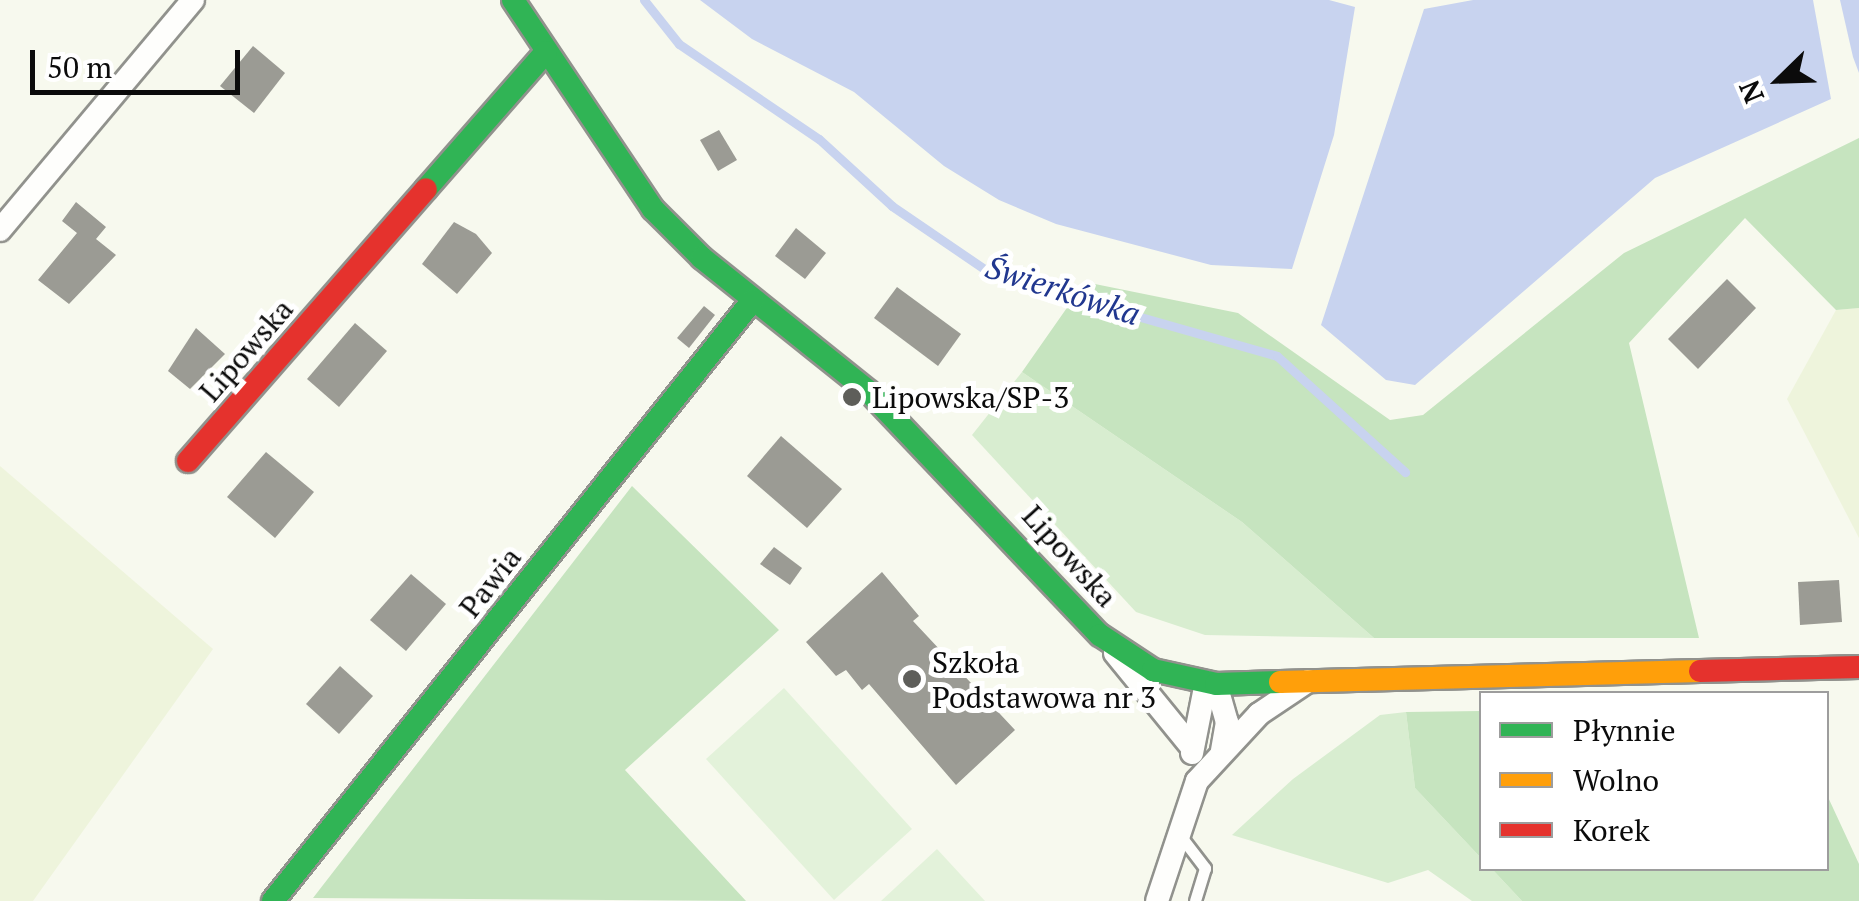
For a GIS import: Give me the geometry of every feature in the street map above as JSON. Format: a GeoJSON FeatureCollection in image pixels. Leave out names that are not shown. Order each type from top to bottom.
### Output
{"type":"FeatureCollection","features":[{"type":"Feature","properties":{"kind":"street"},"geometry":{"type":"LineString","coordinates":[[0,230],[193,0]]}},
{"type":"Feature","properties":{"kind":"street","name":"Lipowska"},"geometry":{"type":"LineString","coordinates":[[513,0],[653,209],[753,300],[869,392],[1100,635],[1154,670],[1211,683],[1859,667]]}},
{"type":"Feature","properties":{"kind":"street","name":"Lipowska"},"geometry":{"type":"LineString","coordinates":[[188,461],[546,52]]}},
{"type":"Feature","properties":{"kind":"street","name":"Pawia"},"geometry":{"type":"LineString","coordinates":[[273,901],[753,300]]}},
{"type":"Feature","properties":{"kind":"street"},"geometry":{"type":"LineString","coordinates":[[1100,635],[1190,745],[1197,781]]}},
{"type":"Feature","properties":{"kind":"street"},"geometry":{"type":"LineString","coordinates":[[1158,901],[1197,781],[1258,714],[1308,681]]}},
{"type":"Feature","properties":{"kind":"street"},"geometry":{"type":"LineString","coordinates":[[1190,745],[1211,683]]}},
{"type":"Feature","properties":{"kind":"street"},"geometry":{"type":"LineString","coordinates":[[1211,683],[1227,722],[1222,750]]}},
{"type":"Feature","properties":{"kind":"lane"},"geometry":{"type":"LineString","coordinates":[[1180,834],[1204,868],[1195,901]]}},
{"type":"Feature","properties":{"kind":"green space"},"geometry":{"type":"Polygon","coordinates":[[[1859,138],[1859,308],[1836,310],[1745,218],[1629,343],[1699,638],[1374,638],[1242,522],[1022,372],[1085,282],[1238,313],[1390,420],[1423,415],[1624,253],[1859,138]]]}},
{"type":"Feature","properties":{"kind":"green space"},"geometry":{"type":"Polygon","coordinates":[[[1859,308],[1859,538],[1787,399],[1836,310],[1859,308]]]}},
{"type":"Feature","properties":{"kind":"green space"},"geometry":{"type":"Polygon","coordinates":[[[1022,372],[1242,522],[1374,638],[1205,635],[1136,612],[972,435],[1022,372]]]}},
{"type":"Feature","properties":{"kind":"green space"},"geometry":{"type":"Polygon","coordinates":[[[0,466],[213,649],[33,901],[0,901],[0,466]]]}},
{"type":"Feature","properties":{"kind":"green space"},"geometry":{"type":"Polygon","coordinates":[[[632,486],[779,630],[625,770],[746,901],[313,898],[632,486]]]}},
{"type":"Feature","properties":{"kind":"green space"},"geometry":{"type":"Polygon","coordinates":[[[784,688],[912,829],[834,900],[706,759],[784,688]]]}},
{"type":"Feature","properties":{"kind":"green space"},"geometry":{"type":"Polygon","coordinates":[[[1479,711],[1479,856],[1415,788],[1406,712],[1479,711]]]}},
{"type":"Feature","properties":{"kind":"green space"},"geometry":{"type":"Polygon","coordinates":[[[1406,712],[1415,788],[1479,856],[1479,871],[1494,871],[1522,901],[1472,901],[1428,870],[1388,883],[1232,835],[1293,779],[1380,715],[1406,712]]]}},
{"type":"Feature","properties":{"kind":"green space"},"geometry":{"type":"Polygon","coordinates":[[[1829,799],[1859,864],[1859,901],[1522,901],[1494,871],[1829,871],[1829,799]]]}},
{"type":"Feature","properties":{"kind":"green space"},"geometry":{"type":"Polygon","coordinates":[[[937,849],[985,901],[881,901],[937,849]]]}},
{"type":"Feature","properties":{"kind":"water"},"geometry":{"type":"Polygon","coordinates":[[[700,0],[1329,0],[1355,7],[1334,135],[1292,269],[1211,265],[1056,224],[999,200],[944,166],[854,92],[752,39],[700,0]]]}},
{"type":"Feature","properties":{"kind":"water"},"geometry":{"type":"Polygon","coordinates":[[[1473,0],[1813,0],[1831,99],[1655,178],[1415,385],[1386,380],[1321,325],[1424,9],[1473,0]]]}},
{"type":"Feature","properties":{"kind":"water"},"geometry":{"type":"Polygon","coordinates":[[[1840,0],[1859,0],[1859,73],[1853,57],[1840,0]]]}},
{"type":"Feature","properties":{"kind":"building"},"geometry":{"type":"Polygon","coordinates":[[[253,46],[285,73],[254,113],[220,86],[253,46]]]}},
{"type":"Feature","properties":{"kind":"building"},"geometry":{"type":"Polygon","coordinates":[[[719,130],[737,160],[718,171],[700,140],[719,130]]]}},
{"type":"Feature","properties":{"kind":"building"},"geometry":{"type":"Polygon","coordinates":[[[76,202],[106,227],[96,239],[116,255],[69,304],[38,280],[77,233],[62,221],[76,202]]]}},
{"type":"Feature","properties":{"kind":"building"},"geometry":{"type":"Polygon","coordinates":[[[454,222],[476,234],[492,253],[457,294],[422,264],[454,222]]]}},
{"type":"Feature","properties":{"kind":"building"},"geometry":{"type":"Polygon","coordinates":[[[796,228],[826,253],[805,279],[775,256],[796,228]]]}},
{"type":"Feature","properties":{"kind":"building"},"geometry":{"type":"Polygon","coordinates":[[[1727,279],[1756,308],[1698,369],[1668,339],[1727,279]]]}},
{"type":"Feature","properties":{"kind":"building"},"geometry":{"type":"Polygon","coordinates":[[[897,287],[961,334],[938,366],[874,318],[897,287]]]}},
{"type":"Feature","properties":{"kind":"building"},"geometry":{"type":"Polygon","coordinates":[[[704,306],[715,315],[689,348],[677,338],[704,306]]]}},
{"type":"Feature","properties":{"kind":"building"},"geometry":{"type":"Polygon","coordinates":[[[355,323],[387,351],[339,407],[307,379],[355,323]]]}},
{"type":"Feature","properties":{"kind":"building"},"geometry":{"type":"Polygon","coordinates":[[[196,328],[225,354],[190,389],[168,371],[196,328]]]}},
{"type":"Feature","properties":{"kind":"building"},"geometry":{"type":"Polygon","coordinates":[[[781,436],[842,489],[807,528],[747,476],[781,436]]]}},
{"type":"Feature","properties":{"kind":"building"},"geometry":{"type":"Polygon","coordinates":[[[266,452],[314,492],[275,538],[227,497],[266,452]]]}},
{"type":"Feature","properties":{"kind":"building"},"geometry":{"type":"Polygon","coordinates":[[[774,547],[802,568],[790,585],[760,564],[774,547]]]}},
{"type":"Feature","properties":{"kind":"building"},"geometry":{"type":"Polygon","coordinates":[[[882,572],[919,616],[913,621],[1015,730],[956,785],[869,684],[862,690],[846,670],[836,676],[806,642],[882,572]]]}},
{"type":"Feature","properties":{"kind":"building"},"geometry":{"type":"Polygon","coordinates":[[[411,574],[446,604],[406,651],[370,620],[411,574]]]}},
{"type":"Feature","properties":{"kind":"building"},"geometry":{"type":"Polygon","coordinates":[[[1839,580],[1842,622],[1800,625],[1798,582],[1839,580]]]}},
{"type":"Feature","properties":{"kind":"building"},"geometry":{"type":"Polygon","coordinates":[[[340,666],[373,696],[339,734],[306,704],[340,666]]]}},
{"type":"Feature","properties":{"kind":"waterway","name":"Świerkówka"},"geometry":{"type":"LineString","coordinates":[[644,0],[679,44],[819,139],[892,206],[993,275],[1277,356],[1405,472]]}},
{"type":"Feature","properties":{"kind":"traffic: fast"},"geometry":{"type":"LineString","coordinates":[[513,0],[653,209],[702,258],[869,392],[1100,635],[1153,670],[1216,684],[1280,682]]}},
{"type":"Feature","properties":{"kind":"traffic: fast"},"geometry":{"type":"LineString","coordinates":[[426,189],[546,52]]}},
{"type":"Feature","properties":{"kind":"traffic: fast"},"geometry":{"type":"LineString","coordinates":[[273,901],[753,300]]}},
{"type":"Feature","properties":{"kind":"traffic: slow"},"geometry":{"type":"LineString","coordinates":[[1280,682],[1700,671]]}},
{"type":"Feature","properties":{"kind":"traffic: jam"},"geometry":{"type":"LineString","coordinates":[[188,461],[426,189]]}},
{"type":"Feature","properties":{"kind":"traffic: jam"},"geometry":{"type":"LineString","coordinates":[[1700,671],[1859,667]]}},
{"type":"Feature","properties":{"kind":"place","name":"Lipowska/SP-3"},"geometry":{"type":"Point","coordinates":[852,397]}},
{"type":"Feature","properties":{"kind":"place","name":"Szkoła Podstawowa nr 3"},"geometry":{"type":"Point","coordinates":[912,679]}}]}
